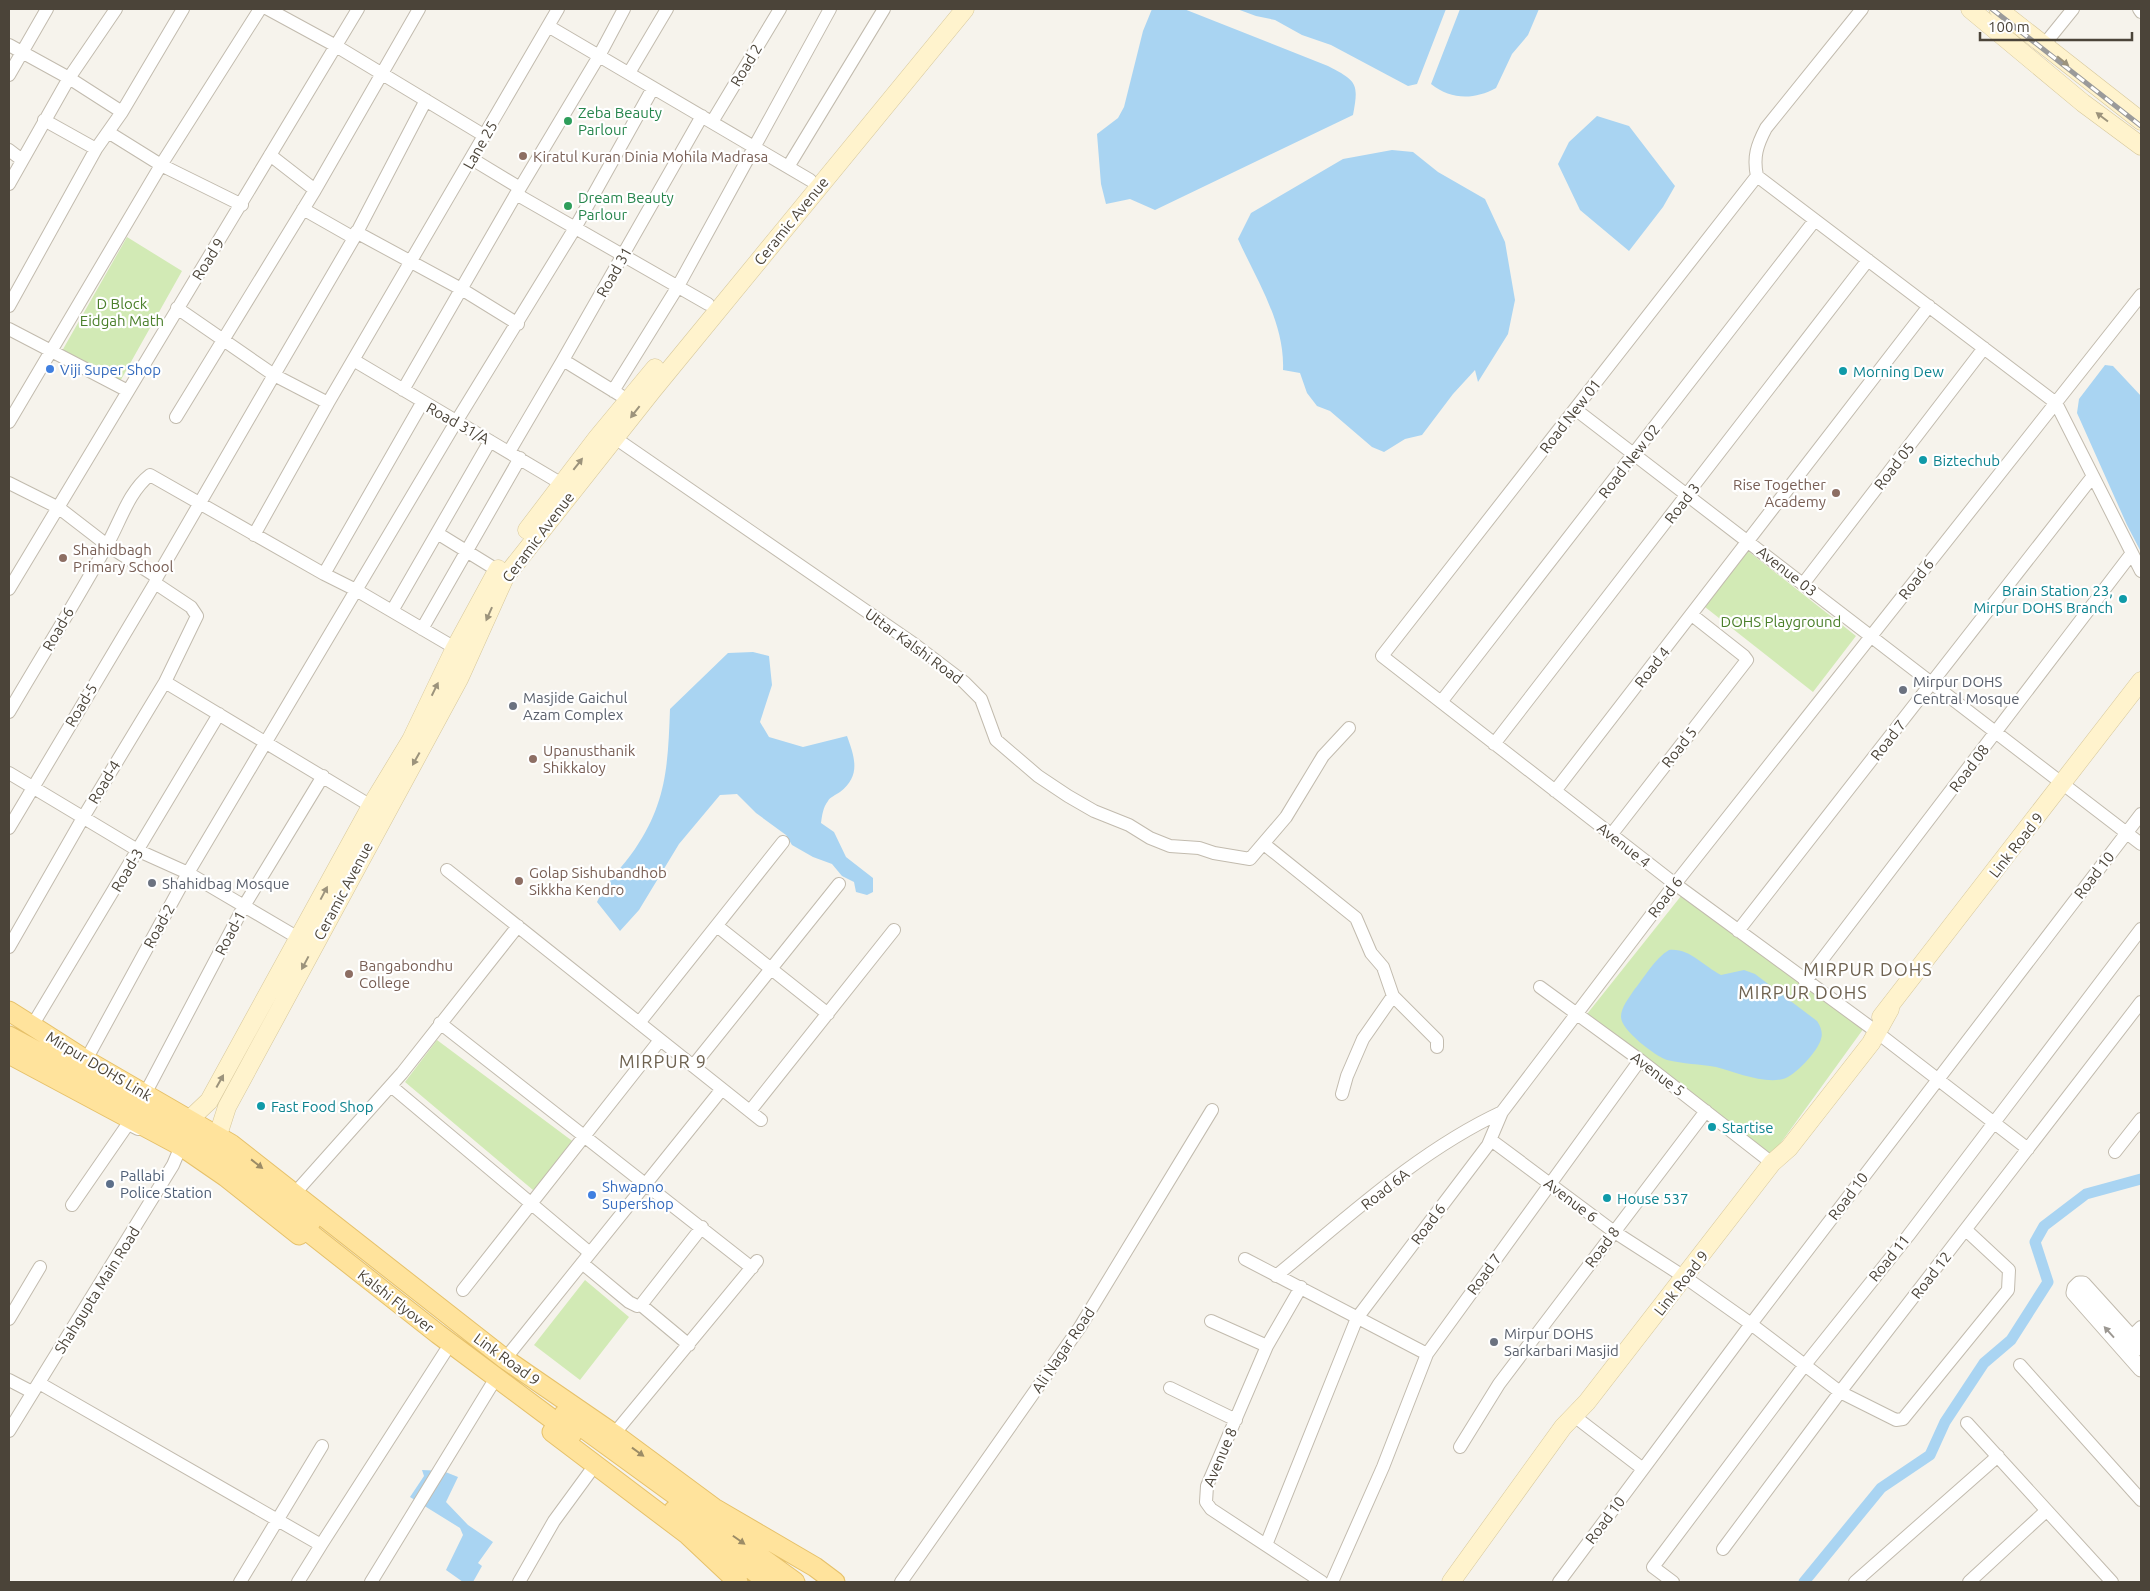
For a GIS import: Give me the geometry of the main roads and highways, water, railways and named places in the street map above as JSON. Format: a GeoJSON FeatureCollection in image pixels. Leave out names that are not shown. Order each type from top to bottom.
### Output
{"type":"FeatureCollection","features":[{"type":"Feature","properties":{"kind":"main road","name":"Ceramic Avenue"},"geometry":{"type":"LineString","coordinates":[[190,1119],[209,1101],[300,939],[371,806],[411,740],[455,648],[497,570],[598,438],[950,9]]}},
{"type":"Feature","properties":{"kind":"main road","name":"Ceramic Avenue"},"geometry":{"type":"LineString","coordinates":[[218,1135],[227,1107],[459,679],[505,577],[615,438],[965,9]]}},
{"type":"Feature","properties":{"kind":"main road"},"geometry":{"type":"LineString","coordinates":[[1970,9],[2083,103],[2141,146]]}},
{"type":"Feature","properties":{"kind":"main road"},"geometry":{"type":"LineString","coordinates":[[1998,9],[2141,121]]}},
{"type":"Feature","properties":{"kind":"main road","name":"Link Road 9"},"geometry":{"type":"LineString","coordinates":[[1465,1582],[1587,1402],[1686,1278],[1772,1163],[1786,1140],[1862,1035],[1874,1030],[2141,681]]}},
{"type":"Feature","properties":{"kind":"main road","name":"Mirpur DOHS Link"},"geometry":{"type":"LineString","coordinates":[[9,1011],[86,1060],[190,1119]]}},
{"type":"Feature","properties":{"kind":"main road"},"geometry":{"type":"LineString","coordinates":[[9,1036],[206,1144],[604,1445],[754,1550],[795,1582]]}},
{"type":"Feature","properties":{"kind":"main road","name":"Kalshi Flyover"},"geometry":{"type":"LineString","coordinates":[[9,1045],[167,1128],[213,1157],[438,1334],[768,1582]]}},
{"type":"Feature","properties":{"kind":"main road","name":"Mirpur DOHS Link"},"geometry":{"type":"LineString","coordinates":[[9,1054],[104,1107],[187,1150]]}},
{"type":"Feature","properties":{"kind":"main road","name":"Link Road 9"},"geometry":{"type":"LineString","coordinates":[[190,1119],[218,1135],[295,1193],[505,1359],[614,1434],[714,1508],[819,1574],[835,1582]]}},
{"type":"Feature","properties":{"kind":"main road","name":"Link Road 9"},"geometry":{"type":"LineString","coordinates":[[187,1150],[226,1177],[445,1352],[688,1535],[738,1582]]}},
{"type":"Feature","properties":{"kind":"main road","name":"Link Road 9"},"geometry":{"type":"LineString","coordinates":[[1451,1582],[1489,1526],[1577,1418]]}},
{"type":"Feature","properties":{"kind":"water"},"geometry":{"type":"Polygon","coordinates":[[[1152,9],[1184,9],[1328,66],[1345,75],[1354,84],[1356,96],[1353,115],[1155,210],[1130,199],[1106,204],[1101,184],[1097,134],[1118,118],[1124,107],[1143,31],[1152,9]]]}},
{"type":"Feature","properties":{"kind":"water"},"geometry":{"type":"Polygon","coordinates":[[[1237,9],[1446,9],[1417,84],[1408,86],[1331,45],[1302,35],[1275,20],[1237,9]]]}},
{"type":"Feature","properties":{"kind":"water"},"geometry":{"type":"Polygon","coordinates":[[[1460,9],[1539,9],[1528,35],[1512,54],[1496,88],[1479,95],[1463,96],[1446,93],[1431,84],[1460,9]]]}},
{"type":"Feature","properties":{"kind":"water"},"geometry":{"type":"Polygon","coordinates":[[[1597,116],[1629,126],[1675,186],[1663,207],[1629,251],[1580,210],[1558,164],[1569,142],[1597,116]]]}},
{"type":"Feature","properties":{"kind":"water"},"geometry":{"type":"Polygon","coordinates":[[[1392,150],[1413,152],[1438,172],[1485,199],[1505,242],[1515,300],[1508,334],[1478,382],[1475,370],[1453,394],[1422,435],[1405,439],[1384,452],[1372,447],[1330,411],[1317,406],[1307,393],[1300,373],[1283,370],[1282,353],[1275,319],[1238,239],[1251,213],[1343,159],[1392,150]]]}},
{"type":"Feature","properties":{"kind":"water"},"geometry":{"type":"Polygon","coordinates":[[[2105,365],[2113,366],[2141,396],[2141,552],[2077,413],[2079,399],[2105,365]]]}},
{"type":"Feature","properties":{"kind":"water"},"geometry":{"type":"Polygon","coordinates":[[[753,652],[769,656],[772,685],[760,722],[769,737],[803,747],[847,736],[854,759],[854,773],[847,786],[826,803],[821,823],[834,832],[846,857],[873,878],[873,892],[867,895],[856,892],[854,882],[842,876],[832,864],[813,857],[792,845],[786,835],[756,813],[737,794],[720,795],[679,844],[639,910],[620,931],[597,902],[605,887],[635,849],[654,815],[664,782],[670,709],[728,653],[753,652]]]}},
{"type":"Feature","properties":{"kind":"water"},"geometry":{"type":"Polygon","coordinates":[[[1669,950],[1677,950],[1690,955],[1721,975],[1744,970],[1755,974],[1817,1021],[1822,1034],[1819,1044],[1794,1073],[1783,1079],[1775,1080],[1749,1077],[1716,1067],[1662,1058],[1626,1029],[1622,1022],[1621,1013],[1628,999],[1650,968],[1669,950]]]}},
{"type":"Feature","properties":{"kind":"water"},"geometry":{"type":"Polygon","coordinates":[[[422,1470],[443,1471],[458,1477],[446,1502],[468,1525],[493,1542],[478,1563],[482,1566],[473,1582],[463,1582],[446,1570],[463,1535],[460,1528],[410,1497],[424,1476],[422,1470]]]}},
{"type":"Feature","properties":{"kind":"waterway"},"geometry":{"type":"LineString","coordinates":[[1804,1582],[1881,1488],[1930,1455],[1945,1422],[1984,1363],[2011,1340],[2048,1282],[2035,1242],[2044,1226],[2086,1194],[2141,1179]]}},
{"type":"Feature","properties":{"kind":"railway"},"geometry":{"type":"LineString","coordinates":[[1992,9],[2141,126]]}},
{"type":"Feature","properties":{"kind":"place","name":"Zeba Beauty Parlour"},"geometry":{"type":"Point","coordinates":[568,121]}},
{"type":"Feature","properties":{"kind":"place","name":"Kiratul Kuran Dinia Mohila Madrasa"},"geometry":{"type":"Point","coordinates":[523,156]}},
{"type":"Feature","properties":{"kind":"place","name":"Dream Beauty Parlour"},"geometry":{"type":"Point","coordinates":[568,206]}},
{"type":"Feature","properties":{"kind":"place","name":"Viji Super Shop"},"geometry":{"type":"Point","coordinates":[50,369]}},
{"type":"Feature","properties":{"kind":"place","name":"Morning Dew"},"geometry":{"type":"Point","coordinates":[1843,371]}},
{"type":"Feature","properties":{"kind":"place","name":"Biztechub"},"geometry":{"type":"Point","coordinates":[1923,460]}},
{"type":"Feature","properties":{"kind":"place","name":"Rise Together Academy"},"geometry":{"type":"Point","coordinates":[1836,493]}},
{"type":"Feature","properties":{"kind":"place","name":"Shahidbagh Primary School"},"geometry":{"type":"Point","coordinates":[63,558]}},
{"type":"Feature","properties":{"kind":"place","name":"Brain Station 23, Mirpur DOHS Branch"},"geometry":{"type":"Point","coordinates":[2123,599]}},
{"type":"Feature","properties":{"kind":"place","name":"Mirpur DOHS Central Mosque"},"geometry":{"type":"Point","coordinates":[1903,690]}},
{"type":"Feature","properties":{"kind":"place","name":"Masjide Gaichul Azam Complex"},"geometry":{"type":"Point","coordinates":[513,706]}},
{"type":"Feature","properties":{"kind":"place","name":"Upanusthanik Shikkaloy"},"geometry":{"type":"Point","coordinates":[533,759]}},
{"type":"Feature","properties":{"kind":"place","name":"Golap Sishubandhob Sikkha Kendro"},"geometry":{"type":"Point","coordinates":[519,881]}},
{"type":"Feature","properties":{"kind":"place","name":"Shahidbag Mosque"},"geometry":{"type":"Point","coordinates":[152,883]}},
{"type":"Feature","properties":{"kind":"place","name":"Bangabondhu College"},"geometry":{"type":"Point","coordinates":[349,974]}},
{"type":"Feature","properties":{"kind":"place","name":"Fast Food Shop"},"geometry":{"type":"Point","coordinates":[261,1106]}},
{"type":"Feature","properties":{"kind":"place","name":"Startise"},"geometry":{"type":"Point","coordinates":[1712,1127]}},
{"type":"Feature","properties":{"kind":"place","name":"Pallabi Police Station"},"geometry":{"type":"Point","coordinates":[110,1184]}},
{"type":"Feature","properties":{"kind":"place","name":"Shwapno Supershop"},"geometry":{"type":"Point","coordinates":[592,1195]}},
{"type":"Feature","properties":{"kind":"place","name":"House 537"},"geometry":{"type":"Point","coordinates":[1607,1198]}},
{"type":"Feature","properties":{"kind":"place","name":"Mirpur DOHS Sarkarbari Masjid"},"geometry":{"type":"Point","coordinates":[1494,1342]}},
{"type":"Feature","properties":{"kind":"district","name":"MIRPUR DOHS"},"geometry":{"type":"Point","coordinates":[1868,969]}},
{"type":"Feature","properties":{"kind":"district","name":"MIRPUR DOHS"},"geometry":{"type":"Point","coordinates":[1803,992]}},
{"type":"Feature","properties":{"kind":"district","name":"MIRPUR 9"},"geometry":{"type":"Point","coordinates":[663,1061]}},
{"type":"Feature","properties":{"kind":"park label","name":"D Block Eidgah Math"},"geometry":{"type":"Point","coordinates":[122,312]}},
{"type":"Feature","properties":{"kind":"park label","name":"DOHS Playground"},"geometry":{"type":"Point","coordinates":[1781,621]}}]}
